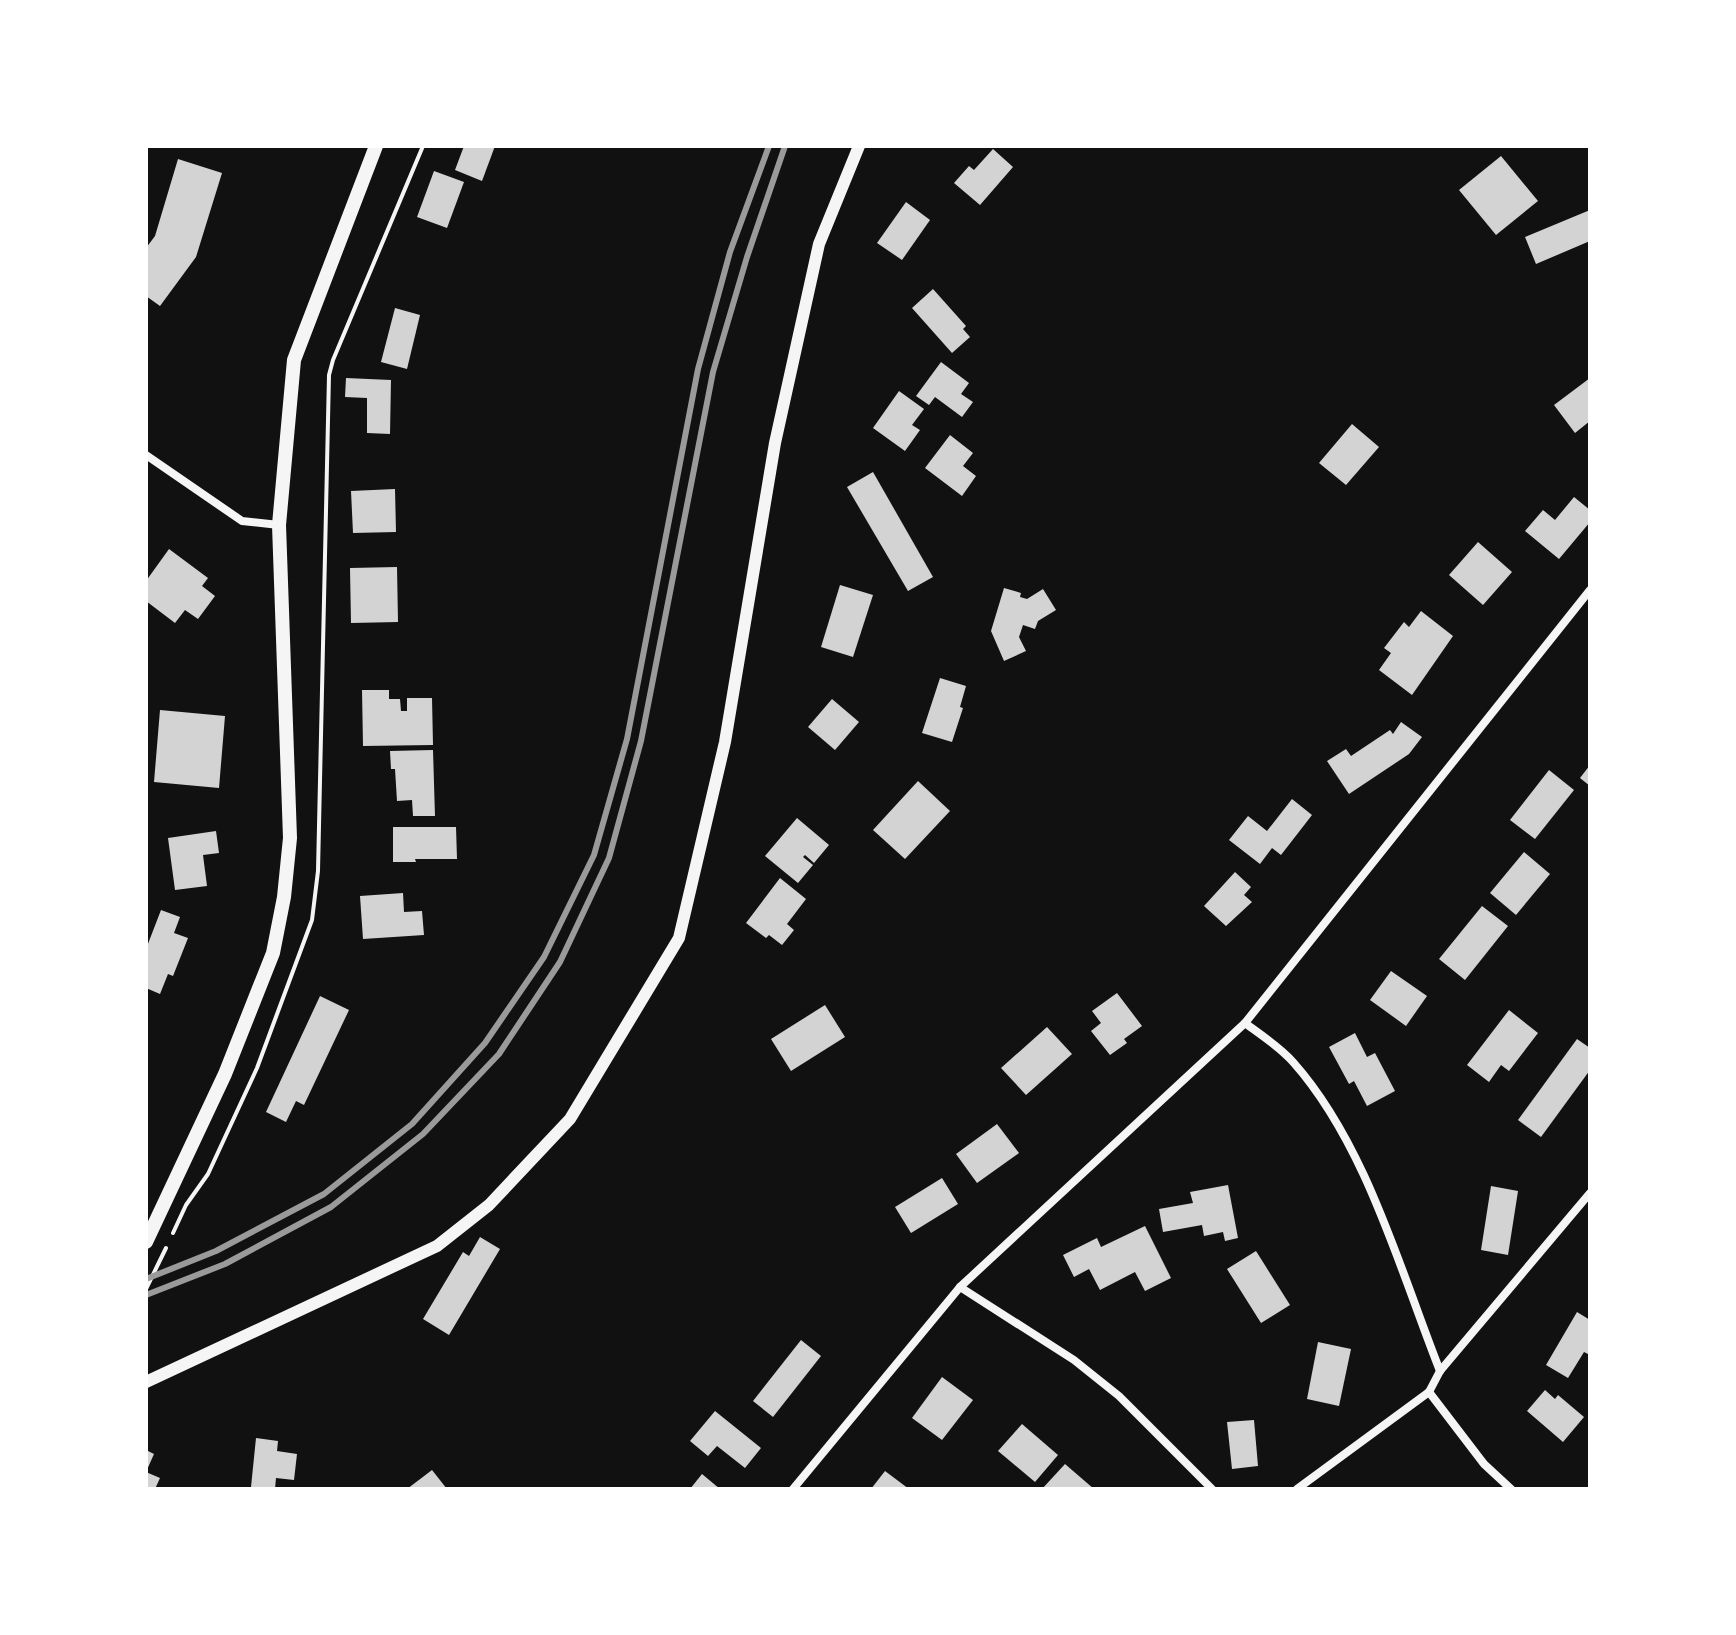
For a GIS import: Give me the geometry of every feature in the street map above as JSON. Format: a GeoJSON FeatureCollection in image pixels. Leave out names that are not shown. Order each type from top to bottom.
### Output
{"type":"FeatureCollection","features":[{"type":"Feature","properties":{"kind":"main road"},"geometry":{"type":"LineString","coordinates":[[146,1242],[225,1074],[273,953],[284,897],[290,838],[279,525],[294,360],[376,146]]}},
{"type":"Feature","properties":{"kind":"street"},"geometry":{"type":"LineString","coordinates":[[146,1382],[437,1246],[489,1205],[570,1119],[679,938],[725,742],[775,443],[819,244],[859,146]]}},
{"type":"Feature","properties":{"kind":"street"},"geometry":{"type":"LineString","coordinates":[[146,455],[242,521],[279,525]]}},
{"type":"Feature","properties":{"kind":"street"},"geometry":{"type":"LineString","coordinates":[[793,1489],[960,1287],[1245,1023],[1590,590]]}},
{"type":"Feature","properties":{"kind":"street"},"geometry":{"type":"LineString","coordinates":[[1245,1023],[1292,1060],[1330,1113],[1372,1190],[1440,1371]]}},
{"type":"Feature","properties":{"kind":"street"},"geometry":{"type":"LineString","coordinates":[[1297,1489],[1429,1392],[1440,1371],[1590,1193]]}},
{"type":"Feature","properties":{"kind":"street"},"geometry":{"type":"LineString","coordinates":[[960,1287],[1074,1360],[1119,1396],[1212,1489]]}},
{"type":"Feature","properties":{"kind":"street"},"geometry":{"type":"LineString","coordinates":[[1429,1392],[1484,1464],[1511,1489]]}},
{"type":"Feature","properties":{"kind":"path"},"geometry":{"type":"LineString","coordinates":[[146,1289],[186,1205],[208,1174],[257,1068],[312,920],[318,871],[329,375],[423,146]]}},
{"type":"Feature","properties":{"kind":"building"},"geometry":{"type":"Polygon","coordinates":[[[464,146],[495,146],[482,181],[455,170],[464,146]]]}},
{"type":"Feature","properties":{"kind":"building"},"geometry":{"type":"Polygon","coordinates":[[[993,149],[1013,167],[980,205],[954,183],[969,166],[974,170],[993,149]]]}},
{"type":"Feature","properties":{"kind":"building"},"geometry":{"type":"Polygon","coordinates":[[[1501,156],[1538,201],[1496,235],[1459,190],[1501,156]]]}},
{"type":"Feature","properties":{"kind":"building"},"geometry":{"type":"Polygon","coordinates":[[[178,159],[222,173],[196,257],[160,306],[146,296],[146,248],[155,236],[178,159]]]}},
{"type":"Feature","properties":{"kind":"building"},"geometry":{"type":"Polygon","coordinates":[[[434,171],[464,182],[447,228],[417,217],[434,171]]]}},
{"type":"Feature","properties":{"kind":"building"},"geometry":{"type":"Polygon","coordinates":[[[906,202],[930,220],[902,260],[877,243],[906,202]]]}},
{"type":"Feature","properties":{"kind":"building"},"geometry":{"type":"Polygon","coordinates":[[[1590,210],[1590,241],[1536,264],[1525,237],[1590,210]]]}},
{"type":"Feature","properties":{"kind":"building"},"geometry":{"type":"Polygon","coordinates":[[[933,289],[966,326],[963,329],[970,337],[952,353],[912,308],[933,289]]]}},
{"type":"Feature","properties":{"kind":"building"},"geometry":{"type":"Polygon","coordinates":[[[395,308],[420,315],[407,369],[381,362],[395,308]]]}},
{"type":"Feature","properties":{"kind":"building"},"geometry":{"type":"Polygon","coordinates":[[[941,362],[969,383],[961,394],[973,402],[962,417],[935,397],[929,405],[916,396],[941,362]]]}},
{"type":"Feature","properties":{"kind":"building"},"geometry":{"type":"Polygon","coordinates":[[[346,378],[391,380],[390,434],[367,433],[367,398],[345,397],[346,378]]]}},
{"type":"Feature","properties":{"kind":"building"},"geometry":{"type":"Polygon","coordinates":[[[1590,378],[1590,421],[1575,433],[1554,405],[1590,378]]]}},
{"type":"Feature","properties":{"kind":"building"},"geometry":{"type":"Polygon","coordinates":[[[899,391],[924,409],[912,425],[920,430],[905,451],[873,428],[899,391]]]}},
{"type":"Feature","properties":{"kind":"building"},"geometry":{"type":"Polygon","coordinates":[[[1352,424],[1379,447],[1346,485],[1319,463],[1352,424]]]}},
{"type":"Feature","properties":{"kind":"building"},"geometry":{"type":"Polygon","coordinates":[[[950,435],[973,453],[963,466],[976,476],[962,496],[925,468],[950,435]]]}},
{"type":"Feature","properties":{"kind":"building"},"geometry":{"type":"Polygon","coordinates":[[[873,472],[933,577],[908,591],[847,487],[873,472]]]}},
{"type":"Feature","properties":{"kind":"building"},"geometry":{"type":"Polygon","coordinates":[[[395,489],[396,532],[353,533],[351,491],[395,489]]]}},
{"type":"Feature","properties":{"kind":"building"},"geometry":{"type":"Polygon","coordinates":[[[1574,497],[1590,510],[1590,522],[1559,559],[1525,531],[1543,510],[1555,520],[1574,497]]]}},
{"type":"Feature","properties":{"kind":"building"},"geometry":{"type":"Polygon","coordinates":[[[1478,542],[1512,572],[1483,605],[1449,575],[1478,542]]]}},
{"type":"Feature","properties":{"kind":"building"},"geometry":{"type":"Polygon","coordinates":[[[169,549],[208,578],[202,586],[215,596],[198,619],[185,610],[175,623],[146,601],[146,581],[169,549]]]}},
{"type":"Feature","properties":{"kind":"building"},"geometry":{"type":"Polygon","coordinates":[[[397,567],[398,622],[351,623],[350,568],[397,567]]]}},
{"type":"Feature","properties":{"kind":"building"},"geometry":{"type":"Polygon","coordinates":[[[840,585],[873,595],[853,657],[821,647],[840,585]]]}},
{"type":"Feature","properties":{"kind":"building"},"geometry":{"type":"Polygon","coordinates":[[[1004,588],[1021,593],[1020,597],[1027,599],[1043,589],[1056,610],[1038,621],[1035,629],[1023,625],[1019,637],[1026,651],[1004,661],[991,631],[1004,588]]]}},
{"type":"Feature","properties":{"kind":"building"},"geometry":{"type":"Polygon","coordinates":[[[1421,611],[1453,636],[1412,695],[1379,670],[1391,653],[1384,648],[1404,622],[1409,627],[1421,611]]]}},
{"type":"Feature","properties":{"kind":"building"},"geometry":{"type":"Polygon","coordinates":[[[940,678],[966,686],[960,707],[963,708],[952,742],[922,733],[940,678]]]}},
{"type":"Feature","properties":{"kind":"building"},"geometry":{"type":"Polygon","coordinates":[[[362,690],[389,690],[389,699],[400,699],[401,711],[407,711],[407,698],[432,698],[433,745],[363,746],[362,690]]]}},
{"type":"Feature","properties":{"kind":"building"},"geometry":{"type":"Polygon","coordinates":[[[832,699],[859,722],[835,750],[808,727],[832,699]]]}},
{"type":"Feature","properties":{"kind":"building"},"geometry":{"type":"Polygon","coordinates":[[[160,710],[225,716],[219,788],[154,782],[160,710]]]}},
{"type":"Feature","properties":{"kind":"building"},"geometry":{"type":"Polygon","coordinates":[[[1401,722],[1422,737],[1409,754],[1349,794],[1327,761],[1346,749],[1351,756],[1390,730],[1393,734],[1401,722]]]}},
{"type":"Feature","properties":{"kind":"building"},"geometry":{"type":"Polygon","coordinates":[[[433,750],[435,816],[413,816],[412,800],[397,801],[395,769],[391,769],[390,751],[433,750]]]}},
{"type":"Feature","properties":{"kind":"building"},"geometry":{"type":"Polygon","coordinates":[[[1590,765],[1590,786],[1580,778],[1590,765]]]}},
{"type":"Feature","properties":{"kind":"building"},"geometry":{"type":"Polygon","coordinates":[[[1549,770],[1574,790],[1535,839],[1510,820],[1549,770]]]}},
{"type":"Feature","properties":{"kind":"building"},"geometry":{"type":"Polygon","coordinates":[[[918,781],[950,811],[905,859],[873,830],[918,781]]]}},
{"type":"Feature","properties":{"kind":"building"},"geometry":{"type":"Polygon","coordinates":[[[1292,799],[1312,815],[1281,855],[1272,848],[1260,864],[1229,840],[1248,816],[1267,831],[1292,799]]]}},
{"type":"Feature","properties":{"kind":"building"},"geometry":{"type":"Polygon","coordinates":[[[797,818],[829,845],[814,863],[805,855],[803,857],[813,865],[798,883],[765,856],[797,818]]]}},
{"type":"Feature","properties":{"kind":"building"},"geometry":{"type":"Polygon","coordinates":[[[393,827],[456,827],[457,859],[393,862],[393,827]]]}},
{"type":"Feature","properties":{"kind":"building"},"geometry":{"type":"Polygon","coordinates":[[[216,831],[219,853],[203,855],[207,886],[175,890],[168,838],[216,831]]]}},
{"type":"Feature","properties":{"kind":"building"},"geometry":{"type":"Polygon","coordinates":[[[1524,852],[1550,874],[1516,915],[1490,893],[1524,852]]]}},
{"type":"Feature","properties":{"kind":"building"},"geometry":{"type":"Polygon","coordinates":[[[1235,872],[1251,887],[1244,895],[1252,902],[1226,926],[1204,906],[1235,872]]]}},
{"type":"Feature","properties":{"kind":"building"},"geometry":{"type":"Polygon","coordinates":[[[780,878],[806,899],[787,924],[794,930],[782,945],[746,923],[780,878]]]}},
{"type":"Feature","properties":{"kind":"building"},"geometry":{"type":"Polygon","coordinates":[[[403,893],[404,912],[422,911],[424,935],[363,939],[360,896],[403,893]]]}},
{"type":"Feature","properties":{"kind":"building"},"geometry":{"type":"Polygon","coordinates":[[[1482,906],[1508,926],[1465,980],[1439,959],[1482,906]]]}},
{"type":"Feature","properties":{"kind":"building"},"geometry":{"type":"Polygon","coordinates":[[[161,910],[180,917],[174,933],[188,938],[173,976],[168,974],[160,994],[146,988],[146,949],[161,910]]]}},
{"type":"Feature","properties":{"kind":"building"},"geometry":{"type":"Polygon","coordinates":[[[1391,971],[1427,996],[1406,1026],[1370,1000],[1391,971]]]}},
{"type":"Feature","properties":{"kind":"building"},"geometry":{"type":"Polygon","coordinates":[[[1117,993],[1142,1026],[1124,1039],[1127,1043],[1110,1055],[1091,1031],[1101,1023],[1092,1011],[1117,993]]]}},
{"type":"Feature","properties":{"kind":"building"},"geometry":{"type":"Polygon","coordinates":[[[320,996],[349,1010],[304,1105],[296,1101],[286,1122],[266,1112],[320,996]]]}},
{"type":"Feature","properties":{"kind":"building"},"geometry":{"type":"Polygon","coordinates":[[[825,1005],[845,1037],[791,1071],[771,1039],[825,1005]]]}},
{"type":"Feature","properties":{"kind":"building"},"geometry":{"type":"Polygon","coordinates":[[[1509,1010],[1538,1033],[1509,1071],[1501,1065],[1489,1082],[1467,1065],[1509,1010]]]}},
{"type":"Feature","properties":{"kind":"building"},"geometry":{"type":"Polygon","coordinates":[[[1047,1027],[1072,1054],[1026,1095],[1001,1068],[1047,1027]]]}},
{"type":"Feature","properties":{"kind":"building"},"geometry":{"type":"Polygon","coordinates":[[[1355,1033],[1367,1057],[1375,1053],[1395,1091],[1367,1106],[1354,1081],[1349,1084],[1329,1047],[1355,1033]]]}},
{"type":"Feature","properties":{"kind":"building"},"geometry":{"type":"Polygon","coordinates":[[[1577,1039],[1590,1048],[1590,1070],[1541,1137],[1518,1120],[1577,1039]]]}},
{"type":"Feature","properties":{"kind":"building"},"geometry":{"type":"Polygon","coordinates":[[[997,1124],[1019,1153],[977,1183],[956,1154],[997,1124]]]}},
{"type":"Feature","properties":{"kind":"building"},"geometry":{"type":"Polygon","coordinates":[[[942,1178],[958,1204],[911,1233],[895,1207],[942,1178]]]}},
{"type":"Feature","properties":{"kind":"building"},"geometry":{"type":"Polygon","coordinates":[[[1228,1185],[1238,1238],[1225,1241],[1223,1232],[1204,1236],[1202,1225],[1163,1232],[1159,1209],[1193,1203],[1190,1192],[1228,1185]]]}},
{"type":"Feature","properties":{"kind":"building"},"geometry":{"type":"Polygon","coordinates":[[[1491,1186],[1518,1191],[1508,1255],[1481,1250],[1491,1186]]]}},
{"type":"Feature","properties":{"kind":"building"},"geometry":{"type":"Polygon","coordinates":[[[1145,1226],[1171,1278],[1145,1291],[1135,1272],[1100,1290],[1089,1269],[1074,1277],[1063,1255],[1097,1238],[1101,1247],[1145,1226]]]}},
{"type":"Feature","properties":{"kind":"building"},"geometry":{"type":"Polygon","coordinates":[[[480,1237],[500,1249],[449,1335],[423,1319],[463,1252],[469,1256],[480,1237]]]}},
{"type":"Feature","properties":{"kind":"building"},"geometry":{"type":"Polygon","coordinates":[[[1256,1251],[1290,1305],[1261,1323],[1227,1269],[1256,1251]]]}},
{"type":"Feature","properties":{"kind":"building"},"geometry":{"type":"Polygon","coordinates":[[[1577,1312],[1590,1320],[1590,1355],[1584,1352],[1568,1378],[1546,1365],[1577,1312]]]}},
{"type":"Feature","properties":{"kind":"building"},"geometry":{"type":"Polygon","coordinates":[[[801,1340],[821,1356],[773,1417],[753,1401],[801,1340]]]}},
{"type":"Feature","properties":{"kind":"building"},"geometry":{"type":"Polygon","coordinates":[[[1318,1342],[1351,1349],[1339,1406],[1307,1399],[1318,1342]]]}},
{"type":"Feature","properties":{"kind":"building"},"geometry":{"type":"Polygon","coordinates":[[[942,1377],[973,1400],[942,1440],[912,1418],[942,1377]]]}},
{"type":"Feature","properties":{"kind":"building"},"geometry":{"type":"Polygon","coordinates":[[[1545,1390],[1555,1399],[1558,1395],[1584,1417],[1563,1442],[1527,1411],[1545,1390]]]}},
{"type":"Feature","properties":{"kind":"building"},"geometry":{"type":"Polygon","coordinates":[[[715,1411],[761,1448],[745,1468],[717,1446],[708,1456],[690,1441],[715,1411]]]}},
{"type":"Feature","properties":{"kind":"building"},"geometry":{"type":"Polygon","coordinates":[[[1254,1420],[1258,1466],[1232,1469],[1227,1422],[1254,1420]]]}},
{"type":"Feature","properties":{"kind":"building"},"geometry":{"type":"Polygon","coordinates":[[[1022,1424],[1058,1455],[1035,1482],[998,1451],[1022,1424]]]}},
{"type":"Feature","properties":{"kind":"building"},"geometry":{"type":"Polygon","coordinates":[[[256,1438],[278,1441],[277,1451],[297,1454],[294,1480],[276,1478],[275,1489],[251,1487],[256,1438]]]}},
{"type":"Feature","properties":{"kind":"building"},"geometry":{"type":"Polygon","coordinates":[[[146,1450],[154,1454],[146,1472],[146,1450]]]}},
{"type":"Feature","properties":{"kind":"building"},"geometry":{"type":"Polygon","coordinates":[[[1065,1464],[1094,1489],[1042,1489],[1065,1464]]]}},
{"type":"Feature","properties":{"kind":"building"},"geometry":{"type":"Polygon","coordinates":[[[432,1470],[447,1489],[407,1489],[432,1470]]]}},
{"type":"Feature","properties":{"kind":"building"},"geometry":{"type":"Polygon","coordinates":[[[885,1471],[909,1489],[871,1489],[885,1471]]]}},
{"type":"Feature","properties":{"kind":"building"},"geometry":{"type":"Polygon","coordinates":[[[146,1472],[160,1478],[155,1489],[146,1489],[146,1472]]]}},
{"type":"Feature","properties":{"kind":"building"},"geometry":{"type":"Polygon","coordinates":[[[702,1474],[720,1489],[690,1489],[702,1474]]]}},
{"type":"Feature","properties":{"kind":"railway"},"geometry":{"type":"LineString","coordinates":[[146,1279],[216,1251],[324,1194],[412,1124],[485,1043],[544,957],[594,855],[627,739],[698,369],[730,252],[769,146]]}},
{"type":"Feature","properties":{"kind":"railway"},"geometry":{"type":"LineString","coordinates":[[146,1295],[225,1264],[331,1207],[423,1134],[499,1054],[560,962],[609,858],[641,741],[713,372],[747,257],[785,146]]}}]}
